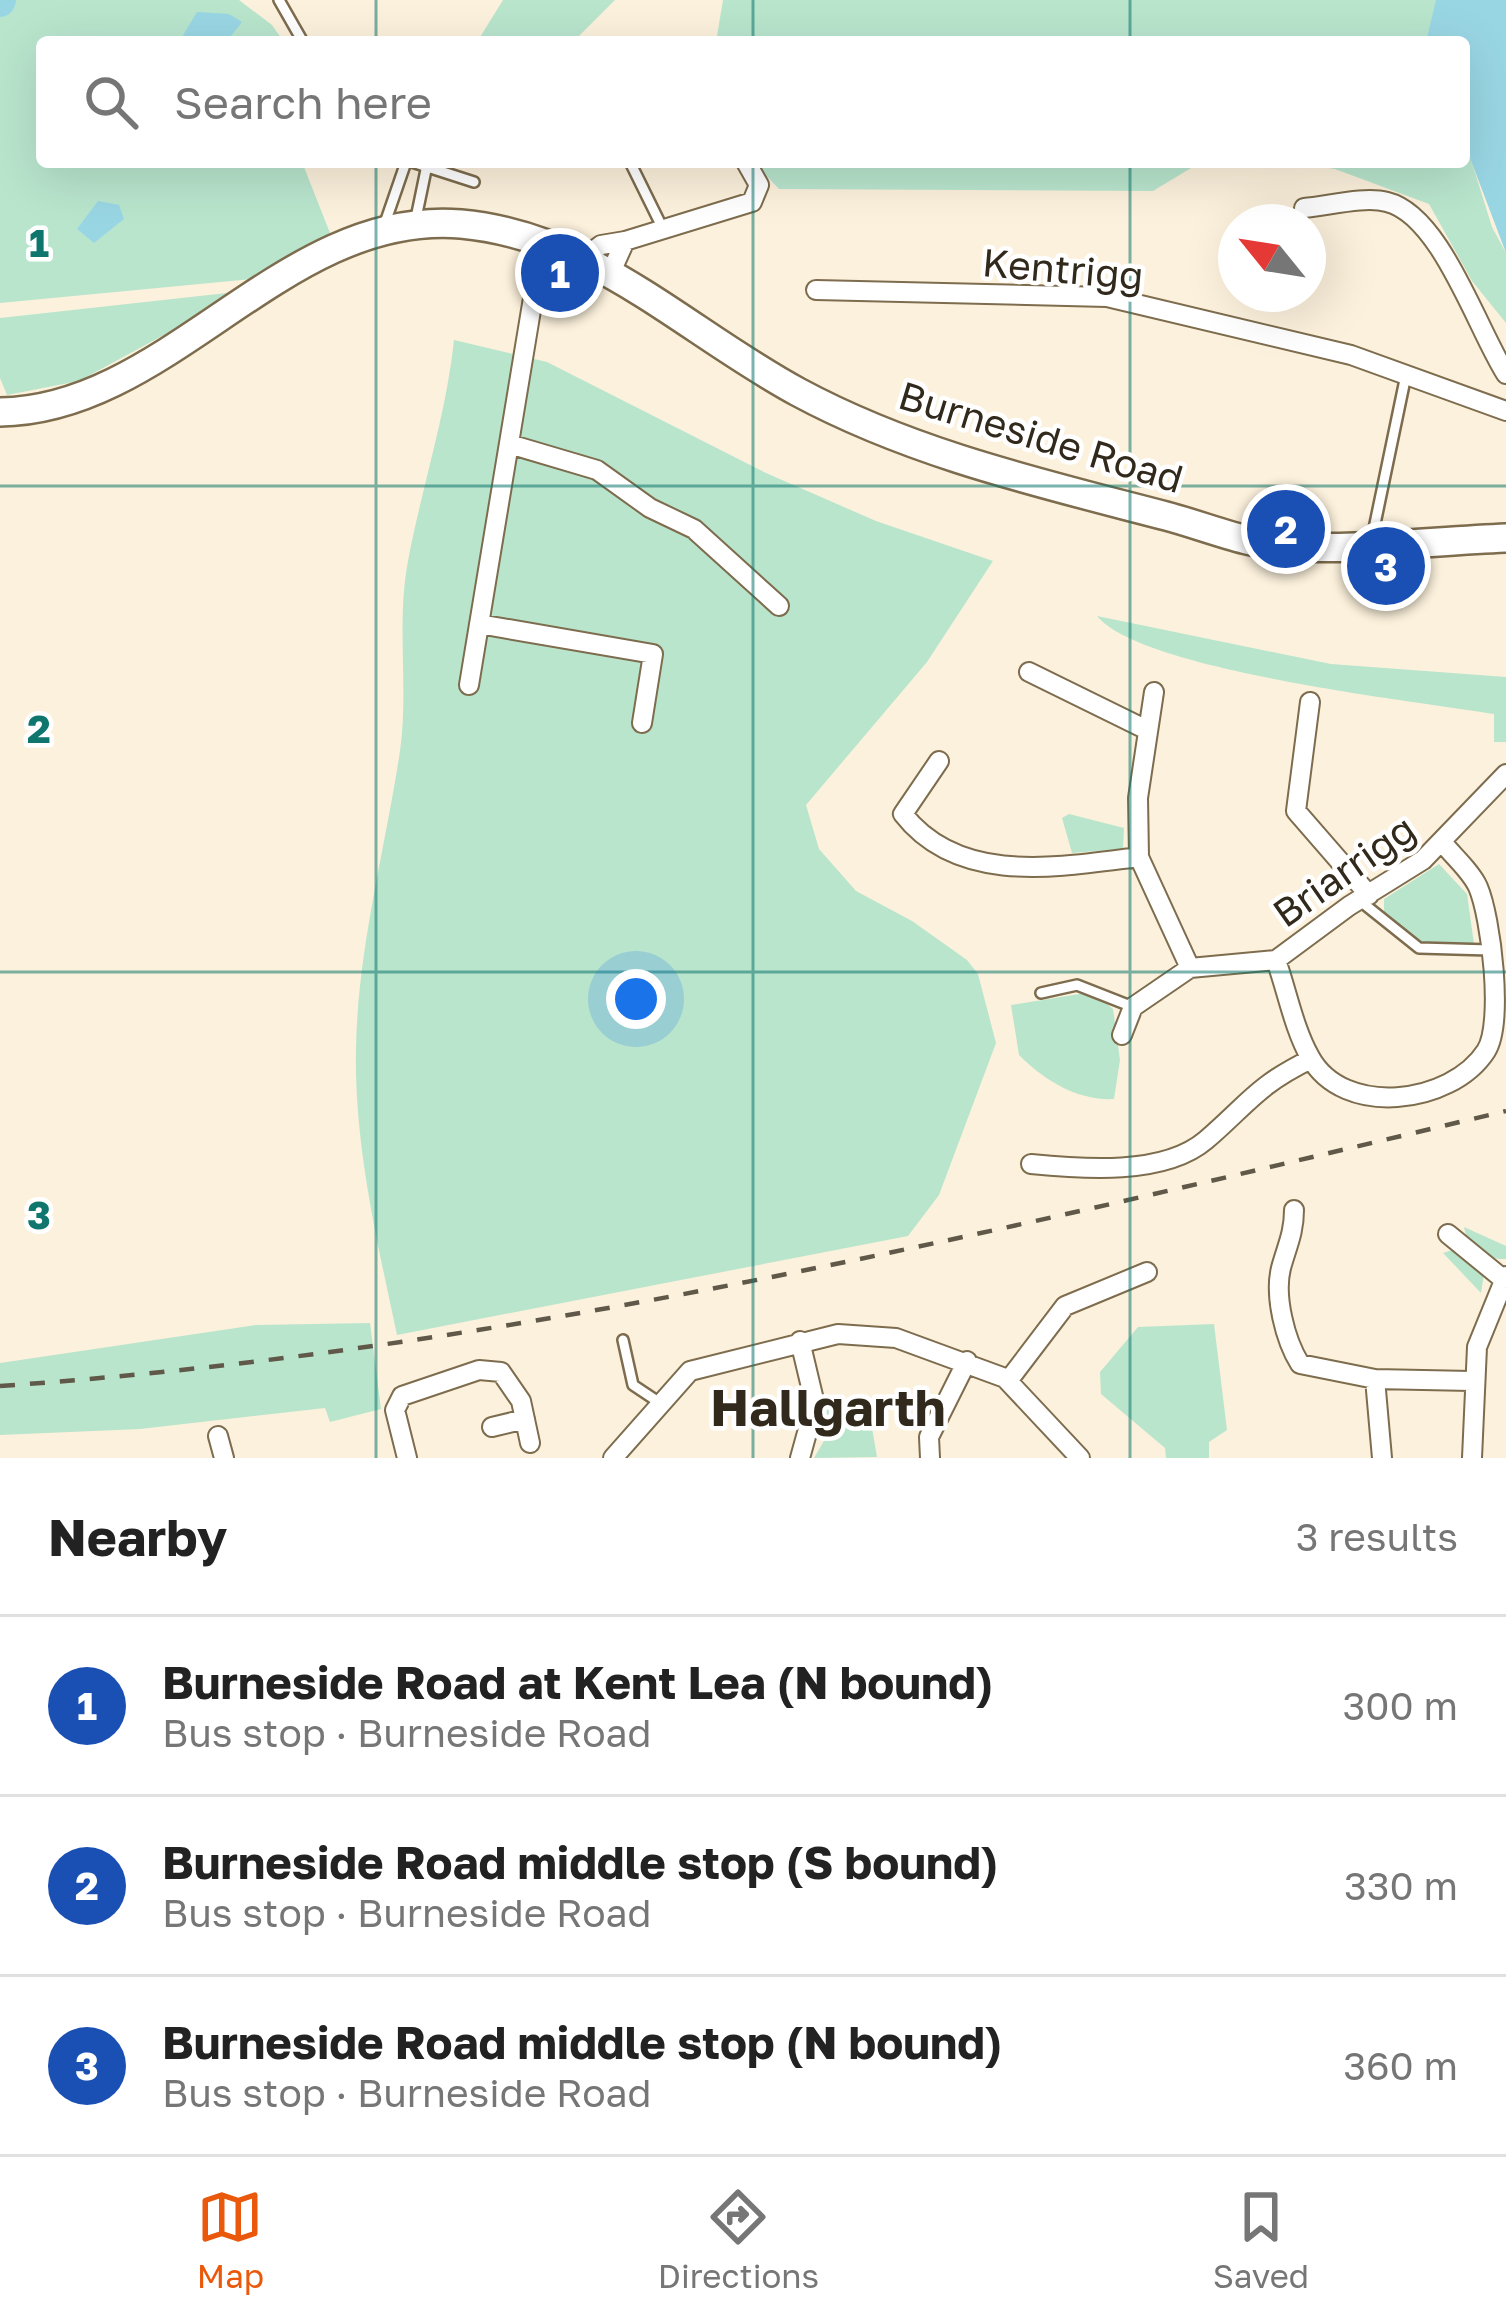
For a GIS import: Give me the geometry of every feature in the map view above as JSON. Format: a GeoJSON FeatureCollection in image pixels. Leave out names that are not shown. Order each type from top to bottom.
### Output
{"type":"FeatureCollection","features":[{"type":"Feature","properties":{"kind":"street"},"geometry":{"type":"LineString","coordinates":[[585,257],[601,245],[664,231],[752,202],[759,185],[749,168]]}},
{"type":"Feature","properties":{"kind":"street"},"geometry":{"type":"LineString","coordinates":[[1326,206],[1386,201],[1414,215],[1438,245],[1506,374]]}},
{"type":"Feature","properties":{"kind":"street","name":"Burneside Road"},"geometry":{"type":"LineString","coordinates":[[0,412],[37,410],[80,396],[320,256],[384,228],[415,223],[492,228],[585,257],[795,391],[900,441],[1285,547],[1506,538]]}},
{"type":"Feature","properties":{"kind":"street"},"geometry":{"type":"LineString","coordinates":[[611,272],[625,241]]}},
{"type":"Feature","properties":{"kind":"street"},"geometry":{"type":"LineString","coordinates":[[470,685],[536,286],[551,244]]}},
{"type":"Feature","properties":{"kind":"street","name":"Kentrigg"},"geometry":{"type":"LineString","coordinates":[[816,290],[1107,297],[1352,355],[1506,411]]}},
{"type":"Feature","properties":{"kind":"street"},"geometry":{"type":"LineString","coordinates":[[508,445],[597,470],[650,508],[694,529],[779,606]]}},
{"type":"Feature","properties":{"kind":"street"},"geometry":{"type":"LineString","coordinates":[[479,624],[652,654],[642,724]]}},
{"type":"Feature","properties":{"kind":"street"},"geometry":{"type":"LineString","coordinates":[[1029,672],[1148,730]]}},
{"type":"Feature","properties":{"kind":"street"},"geometry":{"type":"LineString","coordinates":[[1154,692],[1138,798],[1139,857],[1190,968]]}},
{"type":"Feature","properties":{"kind":"street"},"geometry":{"type":"LineString","coordinates":[[1310,702],[1296,811],[1364,897]]}},
{"type":"Feature","properties":{"kind":"street"},"geometry":{"type":"LineString","coordinates":[[939,761],[903,814],[919,834],[944,850],[984,864],[1053,868],[1139,857]]}},
{"type":"Feature","properties":{"kind":"street","name":"Briarrigg"},"geometry":{"type":"LineString","coordinates":[[1132,1006],[1190,968],[1276,960],[1443,843],[1506,774]]}},
{"type":"Feature","properties":{"kind":"street"},"geometry":{"type":"LineString","coordinates":[[1276,960],[1311,1059],[1357,1096],[1396,1097],[1450,1084],[1487,1051],[1500,1020],[1477,885],[1443,843]]}},
{"type":"Feature","properties":{"kind":"street"},"geometry":{"type":"LineString","coordinates":[[1123,1035],[1132,1006]]}},
{"type":"Feature","properties":{"kind":"street"},"geometry":{"type":"LineString","coordinates":[[1031,1164],[1096,1171],[1145,1164],[1203,1143],[1244,1099],[1311,1059]]}},
{"type":"Feature","properties":{"kind":"street"},"geometry":{"type":"LineString","coordinates":[[1294,1210],[1294,1237],[1280,1271],[1287,1343],[1300,1364],[1375,1379],[1471,1381]]}},
{"type":"Feature","properties":{"kind":"street"},"geometry":{"type":"LineString","coordinates":[[1448,1234],[1504,1277],[1486,1315],[1471,1381],[1472,1458]]}},
{"type":"Feature","properties":{"kind":"street"},"geometry":{"type":"LineString","coordinates":[[1008,1381],[1065,1306],[1147,1272]]}},
{"type":"Feature","properties":{"kind":"street"},"geometry":{"type":"LineString","coordinates":[[613,1458],[690,1371],[838,1334],[896,1338],[967,1361],[1008,1381],[1081,1458]]}},
{"type":"Feature","properties":{"kind":"street"},"geometry":{"type":"LineString","coordinates":[[800,1341],[815,1404],[800,1458]]}},
{"type":"Feature","properties":{"kind":"street"},"geometry":{"type":"LineString","coordinates":[[931,1458],[929,1437],[967,1361]]}},
{"type":"Feature","properties":{"kind":"street"},"geometry":{"type":"LineString","coordinates":[[407,1458],[395,1410],[402,1396],[479,1370],[501,1372],[521,1401],[530,1443]]}},
{"type":"Feature","properties":{"kind":"street"},"geometry":{"type":"LineString","coordinates":[[1375,1379],[1382,1458]]}},
{"type":"Feature","properties":{"kind":"street"},"geometry":{"type":"LineString","coordinates":[[493,1426],[525,1419]]}},
{"type":"Feature","properties":{"kind":"street"},"geometry":{"type":"LineString","coordinates":[[218,1436],[224,1458]]}},
{"type":"Feature","properties":{"kind":"lane"},"geometry":{"type":"LineString","coordinates":[[279,0],[300,36]]}},
{"type":"Feature","properties":{"kind":"lane"},"geometry":{"type":"LineString","coordinates":[[384,228],[407,168]]}},
{"type":"Feature","properties":{"kind":"lane"},"geometry":{"type":"LineString","coordinates":[[415,223],[426,168]]}},
{"type":"Feature","properties":{"kind":"lane"},"geometry":{"type":"LineString","coordinates":[[435,168],[474,182]]}},
{"type":"Feature","properties":{"kind":"lane"},"geometry":{"type":"LineString","coordinates":[[638,168],[664,231]]}},
{"type":"Feature","properties":{"kind":"lane"},"geometry":{"type":"LineString","coordinates":[[1371,543],[1406,375]]}},
{"type":"Feature","properties":{"kind":"lane"},"geometry":{"type":"LineString","coordinates":[[1364,897],[1418,948],[1490,950]]}},
{"type":"Feature","properties":{"kind":"lane"},"geometry":{"type":"LineString","coordinates":[[1041,993],[1076,985],[1132,1006]]}},
{"type":"Feature","properties":{"kind":"lane"},"geometry":{"type":"LineString","coordinates":[[623,1340],[633,1384],[661,1403]]}},
{"type":"Feature","properties":{"kind":"green space"},"geometry":{"type":"Polygon","coordinates":[[[0,0],[239,0],[272,25],[280,36],[36,36],[36,168],[304,168],[330,233],[252,279],[0,303],[0,0]]]}},
{"type":"Feature","properties":{"kind":"green space"},"geometry":{"type":"Polygon","coordinates":[[[503,0],[615,0],[579,36],[481,36],[503,0]]]}},
{"type":"Feature","properties":{"kind":"green space"},"geometry":{"type":"Polygon","coordinates":[[[723,0],[1436,0],[1441,36],[717,36],[723,0]]]}},
{"type":"Feature","properties":{"kind":"green space"},"geometry":{"type":"Polygon","coordinates":[[[1470,156],[1492,227],[1506,253],[1506,323],[1472,281],[1429,204],[1329,168],[1470,168],[1470,156]]]}},
{"type":"Feature","properties":{"kind":"green space"},"geometry":{"type":"Polygon","coordinates":[[[759,168],[1191,168],[1153,191],[779,189],[759,168]]]}},
{"type":"Feature","properties":{"kind":"green space"},"geometry":{"type":"Polygon","coordinates":[[[245,291],[79,381],[7,395],[0,378],[0,318],[245,291]]]}},
{"type":"Feature","properties":{"kind":"green space"},"geometry":{"type":"Polygon","coordinates":[[[454,340],[547,362],[766,473],[876,521],[993,561],[927,662],[806,805],[819,849],[856,891],[912,921],[967,960],[978,974],[996,1043],[939,1195],[908,1236],[397,1335],[363,1156],[356,1084],[358,1010],[400,751],[408,561],[454,340]]]}},
{"type":"Feature","properties":{"kind":"green space"},"geometry":{"type":"Polygon","coordinates":[[[1097,616],[1331,664],[1506,677],[1506,742],[1494,742],[1494,714],[1222,668],[1167,653],[1124,635],[1097,616]]]}},
{"type":"Feature","properties":{"kind":"green space"},"geometry":{"type":"Polygon","coordinates":[[[1069,814],[1124,828],[1123,849],[1072,853],[1062,818],[1069,814]]]}},
{"type":"Feature","properties":{"kind":"green space"},"geometry":{"type":"Polygon","coordinates":[[[1439,864],[1467,894],[1474,944],[1418,942],[1384,912],[1384,899],[1439,864]]]}},
{"type":"Feature","properties":{"kind":"green space"},"geometry":{"type":"Polygon","coordinates":[[[1092,992],[1113,1009],[1120,1060],[1114,1099],[1062,1087],[1019,1055],[1011,1005],[1092,992]]]}},
{"type":"Feature","properties":{"kind":"green space"},"geometry":{"type":"Polygon","coordinates":[[[1464,1227],[1506,1246],[1506,1259],[1479,1251],[1464,1227]]]}},
{"type":"Feature","properties":{"kind":"green space"},"geometry":{"type":"Polygon","coordinates":[[[1452,1250],[1484,1274],[1481,1293],[1443,1253],[1452,1250]]]}},
{"type":"Feature","properties":{"kind":"green space"},"geometry":{"type":"Polygon","coordinates":[[[370,1323],[381,1409],[330,1422],[325,1408],[140,1429],[0,1435],[0,1363],[256,1325],[370,1323]]]}},
{"type":"Feature","properties":{"kind":"green space"},"geometry":{"type":"Polygon","coordinates":[[[1214,1324],[1227,1430],[1209,1442],[1209,1458],[1166,1458],[1165,1448],[1101,1394],[1100,1372],[1138,1327],[1214,1324]]]}},
{"type":"Feature","properties":{"kind":"green space"},"geometry":{"type":"Polygon","coordinates":[[[868,1405],[877,1457],[814,1458],[829,1432],[815,1422],[818,1409],[868,1405]]]}},
{"type":"Feature","properties":{"kind":"water"},"geometry":{"type":"Polygon","coordinates":[[[1436,0],[1506,0],[1506,253],[1470,158],[1470,36],[1427,36],[1436,0]]]}},
{"type":"Feature","properties":{"kind":"water"},"geometry":{"type":"Polygon","coordinates":[[[197,12],[229,14],[242,22],[231,36],[183,36],[197,12]]]}},
{"type":"Feature","properties":{"kind":"water"},"geometry":{"type":"Polygon","coordinates":[[[98,201],[119,205],[124,219],[94,243],[77,229],[98,201]]]}},
{"type":"Feature","properties":{"kind":"railway"},"geometry":{"type":"LineString","coordinates":[[0,1386],[191,1369],[570,1315],[946,1241],[1506,1111]]}},
{"type":"Feature","properties":{"kind":"place","name":"Burneside Road at Kent Lea (N bound)"},"geometry":{"type":"Point","coordinates":[560,273]}},
{"type":"Feature","properties":{"kind":"place","name":"Burneside Road middle stop (S bound)"},"geometry":{"type":"Point","coordinates":[1286,529]}},
{"type":"Feature","properties":{"kind":"place","name":"Burneside Road middle stop (N bound)"},"geometry":{"type":"Point","coordinates":[1386,566]}},
{"type":"Feature","properties":{"kind":"district","name":"Hallgarth"},"geometry":{"type":"Point","coordinates":[828,1408]}}]}
